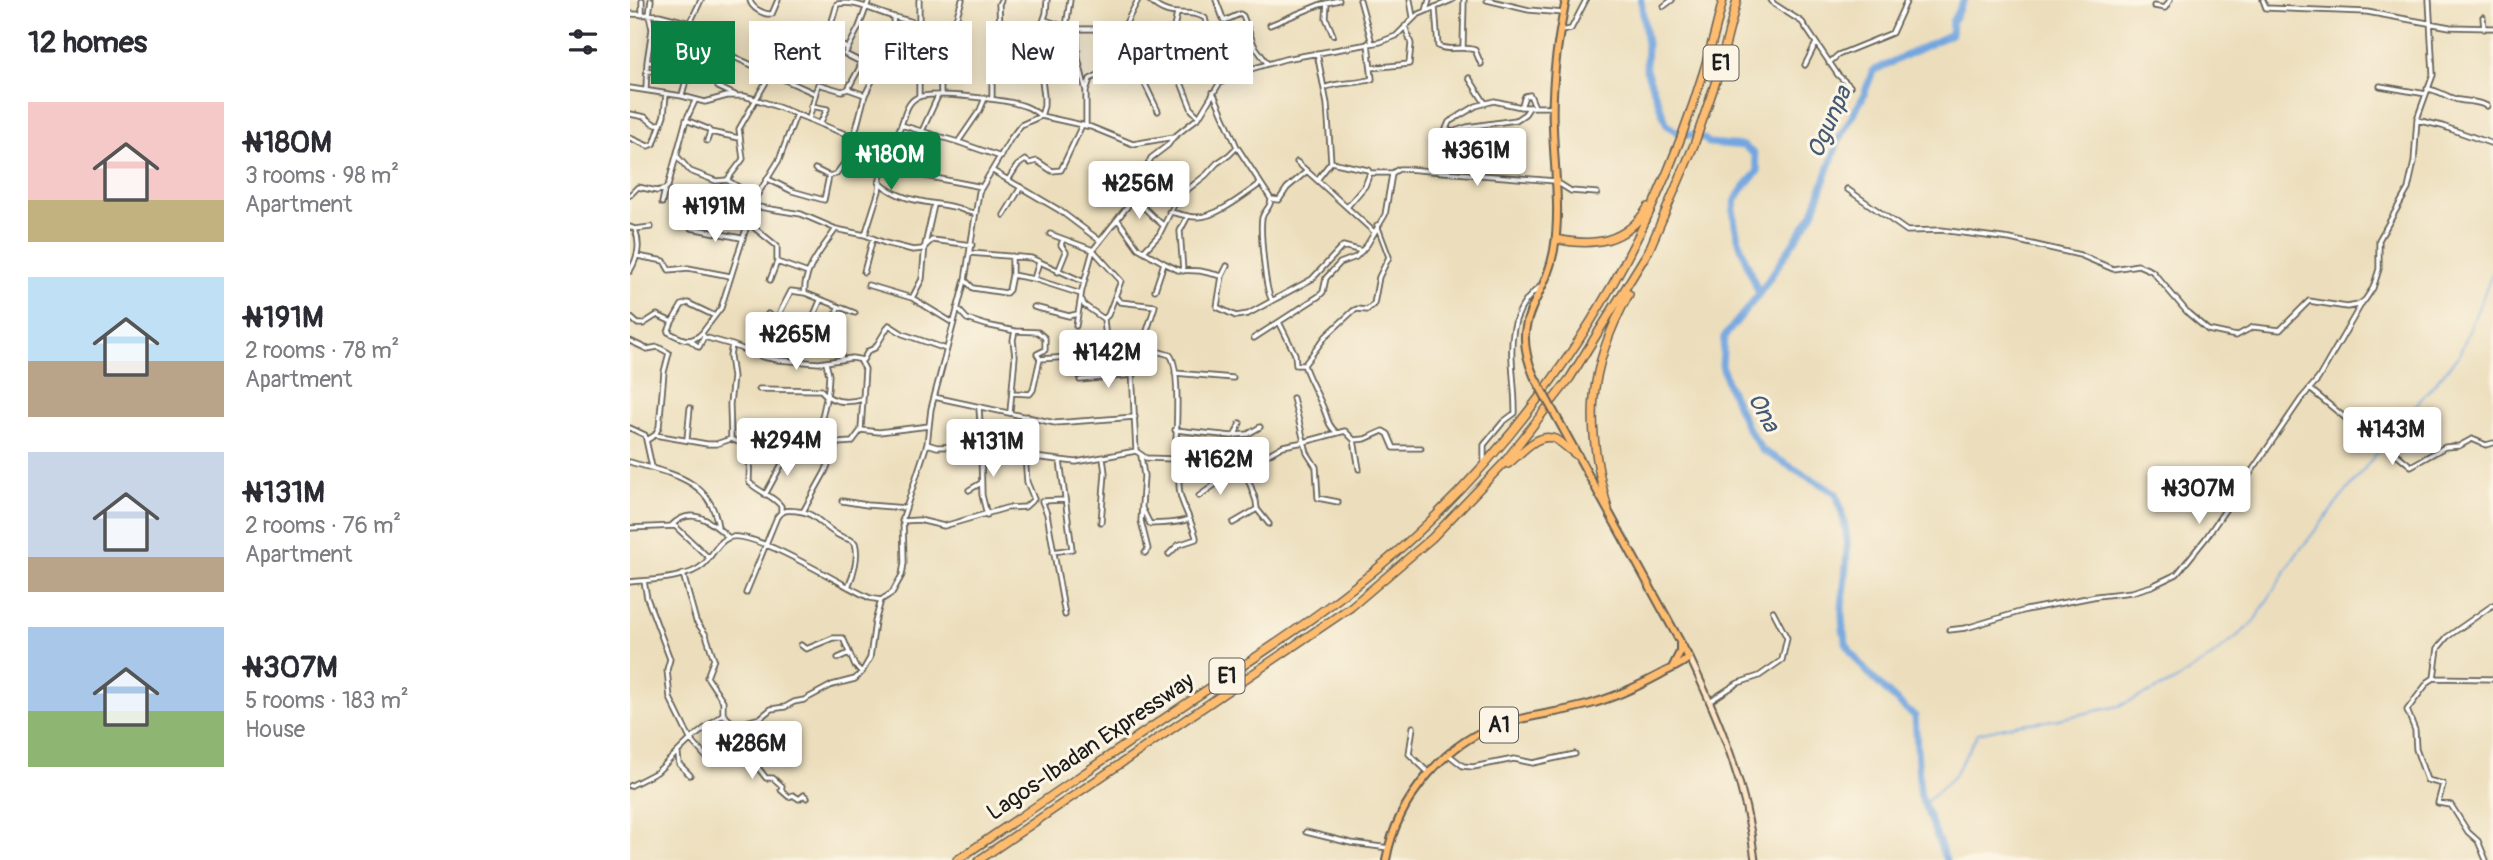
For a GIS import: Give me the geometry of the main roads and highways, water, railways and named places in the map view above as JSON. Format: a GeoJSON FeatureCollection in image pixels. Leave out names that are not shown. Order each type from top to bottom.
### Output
{"type":"FeatureCollection","features":[{"type":"Feature","properties":{"kind":"highway"},"geometry":{"type":"LineString","coordinates":[[1566,0],[1559,31],[1553,107],[1556,239],[1552,260],[1526,319],[1525,352],[1534,376],[1689,656]]}},
{"type":"Feature","properties":{"kind":"highway","name":"Lagos-Ibadan Expressway"},"geometry":{"type":"LineString","coordinates":[[957,860],[1289,635],[1344,594],[1387,561],[1427,525],[1485,464],[1570,356],[1634,246],[1689,118],[1723,0]]}},
{"type":"Feature","properties":{"kind":"highway","name":"Lagos-Ibadan Expressway"},"geometry":{"type":"LineString","coordinates":[[979,860],[1351,607],[1432,538],[1496,472],[1570,378],[1649,250],[1694,145],[1716,82],[1737,0]]}},
{"type":"Feature","properties":{"kind":"highway"},"geometry":{"type":"LineString","coordinates":[[1556,239],[1590,243],[1605,241],[1623,232],[1646,211],[1667,173]]}},
{"type":"Feature","properties":{"kind":"highway"},"geometry":{"type":"LineString","coordinates":[[1608,509],[1592,436],[1594,388],[1600,360],[1612,328],[1649,250]]}},
{"type":"Feature","properties":{"kind":"highway"},"geometry":{"type":"LineString","coordinates":[[1496,472],[1538,440],[1556,439],[1578,456]]}},
{"type":"Feature","properties":{"kind":"highway"},"geometry":{"type":"LineString","coordinates":[[1672,667],[1680,652],[1679,639]]}},
{"type":"Feature","properties":{"kind":"highway","name":"A1"},"geometry":{"type":"LineString","coordinates":[[1386,860],[1403,810],[1430,773],[1475,736],[1507,722],[1591,704],[1635,687],[1686,661],[1689,656]]}},
{"type":"Feature","properties":{"kind":"main road"},"geometry":{"type":"LineString","coordinates":[[1689,656],[1720,722],[1740,782],[1751,828],[1755,860]]}},
{"type":"Feature","properties":{"kind":"waterway","name":"Ona"},"geometry":{"type":"LineString","coordinates":[[1641,0],[1647,44],[1646,70],[1667,125],[1677,132],[1703,138],[1709,143],[1744,146],[1754,154],[1758,171],[1737,198],[1734,217],[1742,251],[1759,294]]}},
{"type":"Feature","properties":{"kind":"waterway","name":"Ona"},"geometry":{"type":"LineString","coordinates":[[1946,860],[1920,794],[1915,716],[1866,671],[1846,642],[1842,618],[1847,539],[1836,493],[1762,450],[1747,427],[1722,365],[1724,337],[1759,294],[1813,213],[1839,139],[1863,97],[1873,71],[1951,34],[1952,22],[1964,0]]}},
{"type":"Feature","properties":{"kind":"waterway"},"geometry":{"type":"LineString","coordinates":[[1923,805],[1954,776],[1978,733],[2119,706],[2173,682],[2214,655],[2253,623],[2296,555],[2398,426],[2459,355],[2493,272]]}},
{"type":"Feature","properties":{"kind":"water label","name":"Ogunpa"},"geometry":{"type":"Point","coordinates":[1829,122]}}]}
